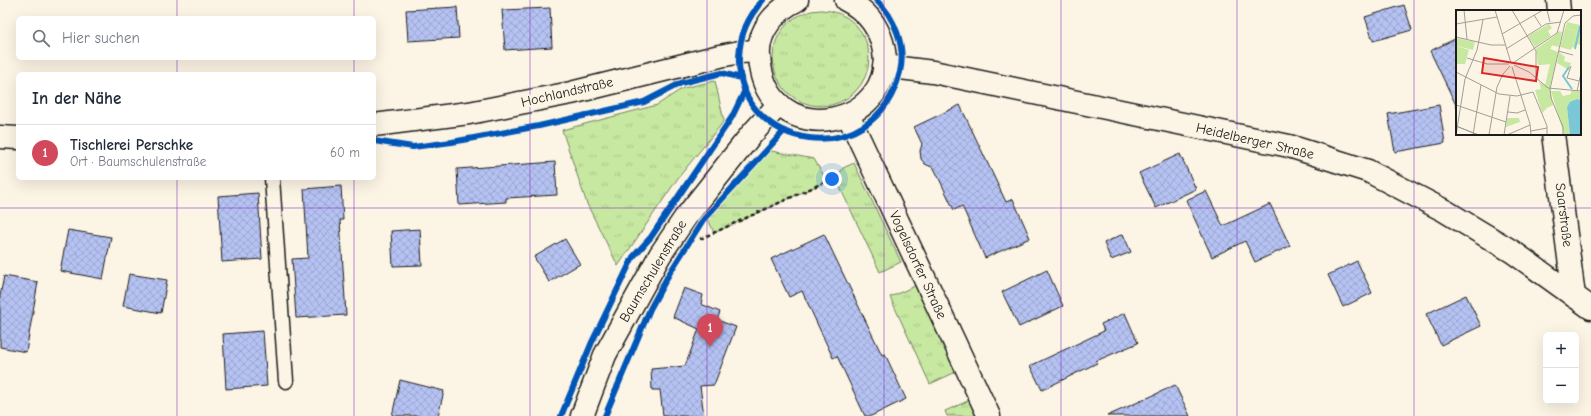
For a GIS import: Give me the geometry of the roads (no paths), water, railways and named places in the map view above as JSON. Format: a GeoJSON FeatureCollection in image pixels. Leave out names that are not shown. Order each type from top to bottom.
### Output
{"type":"FeatureCollection","features":[{"type":"Feature","properties":{"kind":"street"},"geometry":{"type":"LineString","coordinates":[[1558,0],[1559,10]]}},
{"type":"Feature","properties":{"kind":"street"},"geometry":{"type":"LineString","coordinates":[[789,2],[773,17],[763,33],[758,51],[760,71],[767,89],[779,104],[794,115],[812,120],[830,120],[848,115],[861,106],[872,95],[880,81],[884,66],[884,48],[879,32],[870,17],[854,2]]}},
{"type":"Feature","properties":{"kind":"street","name":"Hochlandstraße"},"geometry":{"type":"LineString","coordinates":[[376,125],[469,113],[571,93],[720,56],[740,52],[758,51]]}},
{"type":"Feature","properties":{"kind":"street","name":"Heidelberger Straße"},"geometry":{"type":"LineString","coordinates":[[884,66],[933,72],[1289,146],[1368,171],[1445,211],[1513,252],[1583,302]]}},
{"type":"Feature","properties":{"kind":"street","name":"Baumschulenstraße"},"geometry":{"type":"LineString","coordinates":[[582,416],[605,355],[660,255],[690,212],[750,136],[779,104]]}},
{"type":"Feature","properties":{"kind":"street","name":"Vogelsdorfer Straße"},"geometry":{"type":"LineString","coordinates":[[848,115],[989,416]]}},
{"type":"Feature","properties":{"kind":"street","name":"Saarstraße"},"geometry":{"type":"LineString","coordinates":[[1553,135],[1583,302]]}},
{"type":"Feature","properties":{"kind":"street"},"geometry":{"type":"LineString","coordinates":[[0,137],[16,138]]}},
{"type":"Feature","properties":{"kind":"lane"},"geometry":{"type":"LineString","coordinates":[[272,180],[286,381]]}},
{"type":"Feature","properties":{"kind":"place","name":"Tischlerei Perschke"},"geometry":{"type":"Point","coordinates":[710,347]}}]}
